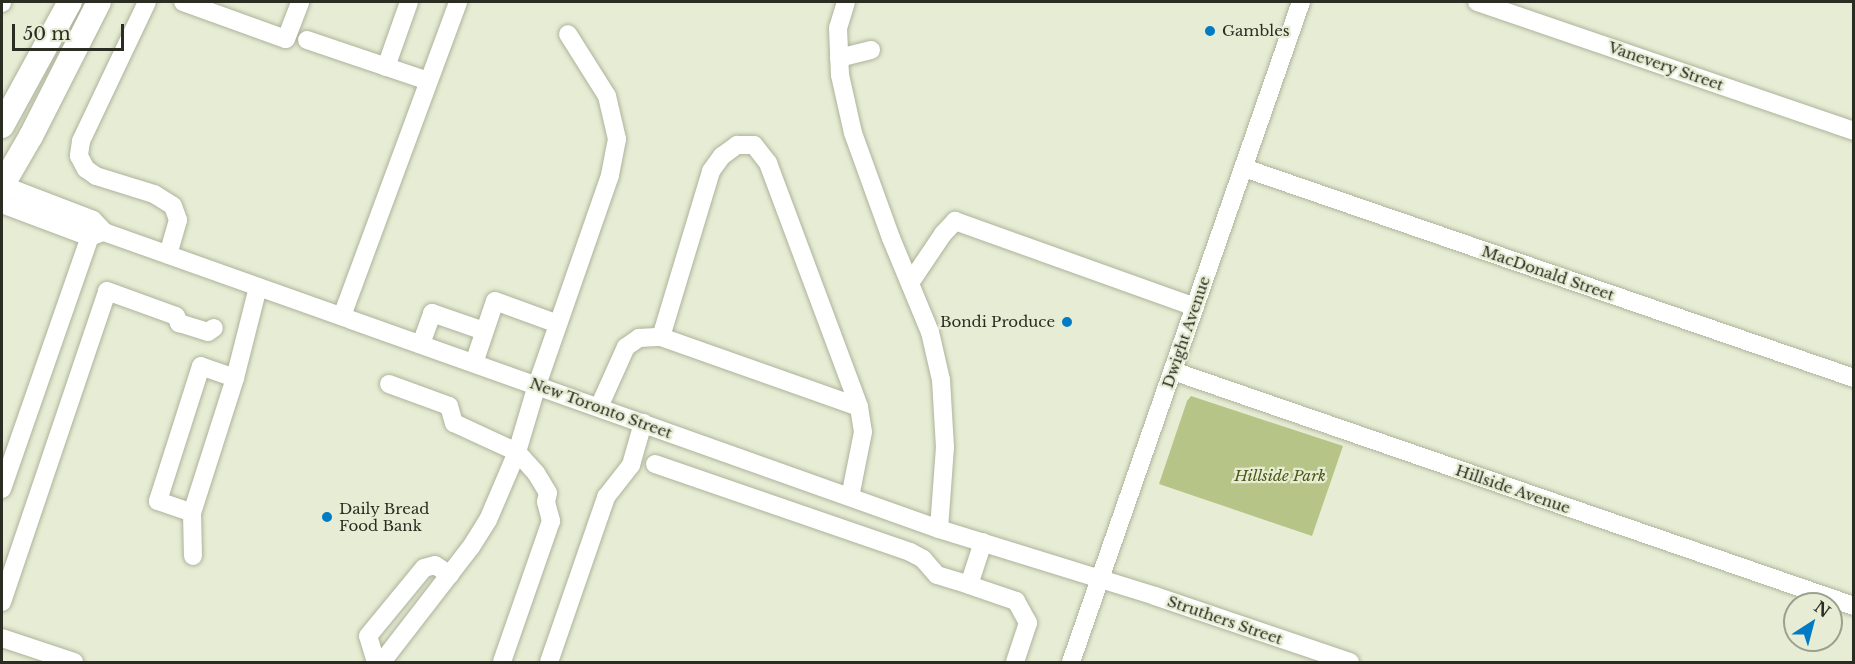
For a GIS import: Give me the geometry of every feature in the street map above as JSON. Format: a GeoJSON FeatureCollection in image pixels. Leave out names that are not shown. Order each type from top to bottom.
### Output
{"type":"FeatureCollection","features":[{"type":"Feature","properties":{"kind":"main road"},"geometry":{"type":"LineString","coordinates":[[2,126],[70,2]]}},
{"type":"Feature","properties":{"kind":"main road"},"geometry":{"type":"LineString","coordinates":[[2,185],[32,136],[99,2]]}},
{"type":"Feature","properties":{"kind":"street"},"geometry":{"type":"LineString","coordinates":[[147,2],[81,141],[79,156],[86,169],[96,176],[154,194],[173,206],[178,220],[168,255]]}},
{"type":"Feature","properties":{"kind":"street"},"geometry":{"type":"LineString","coordinates":[[183,2],[285,39],[300,2]]}},
{"type":"Feature","properties":{"kind":"street"},"geometry":{"type":"LineString","coordinates":[[386,67],[409,2]]}},
{"type":"Feature","properties":{"kind":"street"},"geometry":{"type":"LineString","coordinates":[[342,316],[458,2]]}},
{"type":"Feature","properties":{"kind":"street"},"geometry":{"type":"LineString","coordinates":[[846,2],[838,28],[839,57],[840,75],[853,133],[930,332],[941,380],[945,447],[939,529]]}},
{"type":"Feature","properties":{"kind":"street","name":"Dwight Avenue"},"geometry":{"type":"LineString","coordinates":[[1071,663],[1301,2]]}},
{"type":"Feature","properties":{"kind":"street","name":"Vanevery Street"},"geometry":{"type":"LineString","coordinates":[[1477,2],[1854,131]]}},
{"type":"Feature","properties":{"kind":"street"},"geometry":{"type":"LineString","coordinates":[[382,663],[450,575],[488,520],[517,452],[537,385],[610,175],[617,139],[607,96],[568,34]]}},
{"type":"Feature","properties":{"kind":"street"},"geometry":{"type":"LineString","coordinates":[[307,40],[428,81]]}},
{"type":"Feature","properties":{"kind":"street"},"geometry":{"type":"LineString","coordinates":[[839,57],[871,51]]}},
{"type":"Feature","properties":{"kind":"street"},"geometry":{"type":"LineString","coordinates":[[661,337],[711,171],[722,156],[737,145],[754,145],[768,163],[859,407],[863,432],[850,497]]}},
{"type":"Feature","properties":{"kind":"street","name":"MacDonald Street"},"geometry":{"type":"LineString","coordinates":[[1244,168],[1854,378]]}},
{"type":"Feature","properties":{"kind":"street","name":"New Toronto Street"},"geometry":{"type":"LineString","coordinates":[[2,185],[93,220],[97,234]]}},
{"type":"Feature","properties":{"kind":"street","name":"New Toronto Street"},"geometry":{"type":"LineString","coordinates":[[2,204],[168,255],[939,529],[1100,579]]}},
{"type":"Feature","properties":{"kind":"street"},"geometry":{"type":"LineString","coordinates":[[910,284],[943,234],[955,221],[1195,307]]}},
{"type":"Feature","properties":{"kind":"street"},"geometry":{"type":"LineString","coordinates":[[2,489],[97,234]]}},
{"type":"Feature","properties":{"kind":"street"},"geometry":{"type":"LineString","coordinates":[[193,556],[192,513],[234,378],[258,286]]}},
{"type":"Feature","properties":{"kind":"street"},"geometry":{"type":"LineString","coordinates":[[2,602],[107,291],[176,316],[183,312],[211,321],[214,328],[244,338]]}},
{"type":"Feature","properties":{"kind":"street"},"geometry":{"type":"LineString","coordinates":[[474,363],[495,301],[558,324]]}},
{"type":"Feature","properties":{"kind":"street"},"geometry":{"type":"LineString","coordinates":[[421,344],[432,313],[484,332]]}},
{"type":"Feature","properties":{"kind":"street"},"geometry":{"type":"LineString","coordinates":[[599,407],[626,347],[639,338],[661,337],[859,407]]}},
{"type":"Feature","properties":{"kind":"street"},"geometry":{"type":"LineString","coordinates":[[192,513],[158,501],[201,366],[234,378]]}},
{"type":"Feature","properties":{"kind":"street","name":"Hillside Avenue"},"geometry":{"type":"LineString","coordinates":[[1173,371],[1854,606]]}},
{"type":"Feature","properties":{"kind":"street"},"geometry":{"type":"LineString","coordinates":[[389,384],[449,406],[454,423],[517,452],[528,467],[536,473],[548,493],[546,502],[552,521],[502,663]]}},
{"type":"Feature","properties":{"kind":"street"},"geometry":{"type":"LineString","coordinates":[[549,663],[606,497],[631,465],[643,423]]}},
{"type":"Feature","properties":{"kind":"street"},"geometry":{"type":"LineString","coordinates":[[655,464],[910,552],[923,559],[937,575],[1016,602],[1028,623],[1015,663]]}},
{"type":"Feature","properties":{"kind":"street"},"geometry":{"type":"LineString","coordinates":[[969,585],[983,542]]}},
{"type":"Feature","properties":{"kind":"street"},"geometry":{"type":"LineString","coordinates":[[376,663],[368,636],[424,568],[435,565],[450,575]]}},
{"type":"Feature","properties":{"kind":"street","name":"Struthers Street"},"geometry":{"type":"LineString","coordinates":[[1100,579],[1350,663]]}},
{"type":"Feature","properties":{"kind":"street"},"geometry":{"type":"LineString","coordinates":[[2,638],[74,663]]}},
{"type":"Feature","properties":{"kind":"green space","name":"Hillside Park"},"geometry":{"type":"Polygon","coordinates":[[[1191,396],[1343,446],[1312,536],[1159,484],[1187,401],[1191,396]]]}},
{"type":"Feature","properties":{"kind":"place","name":"Gambles"},"geometry":{"type":"Point","coordinates":[1210,31]}},
{"type":"Feature","properties":{"kind":"place","name":"Bondi Produce"},"geometry":{"type":"Point","coordinates":[1067,322]}},
{"type":"Feature","properties":{"kind":"place","name":"Daily Bread Food Bank"},"geometry":{"type":"Point","coordinates":[327,517]}}]}
